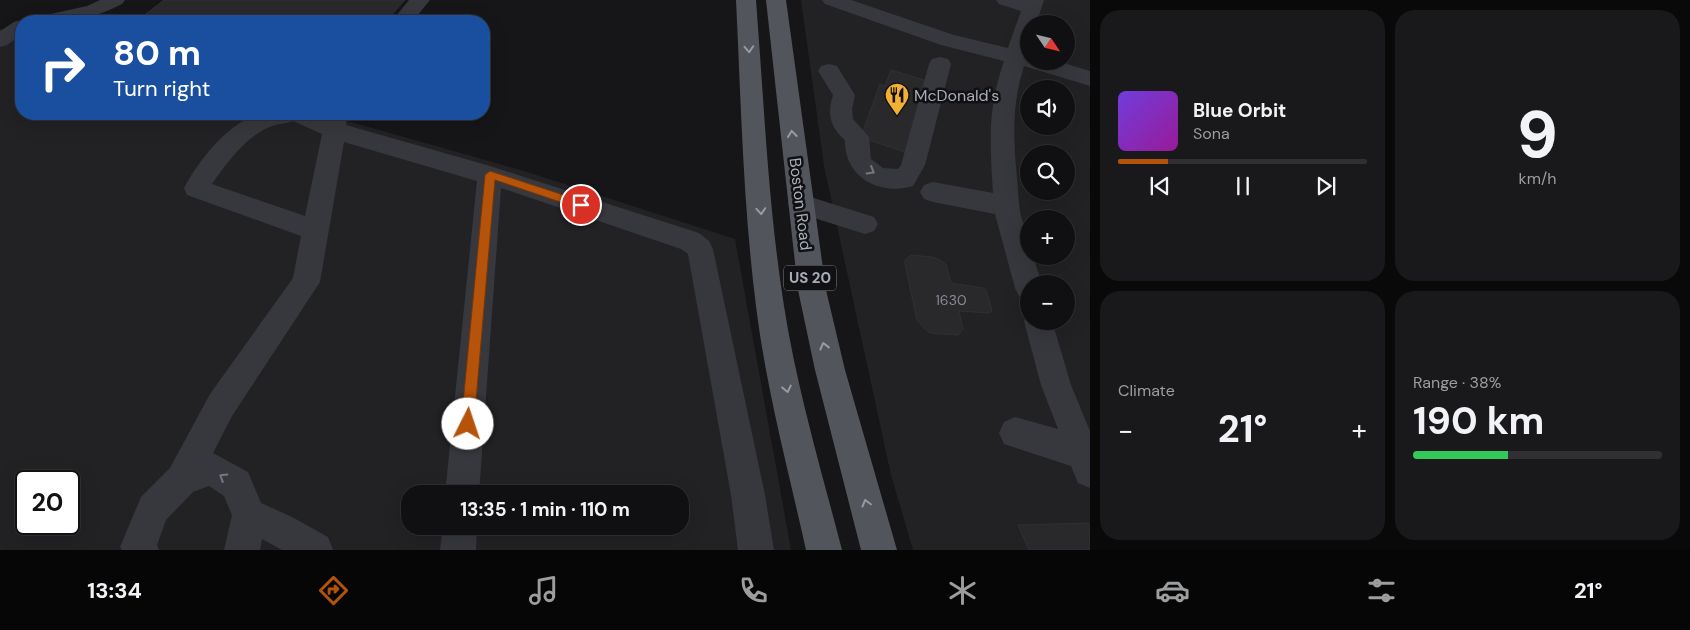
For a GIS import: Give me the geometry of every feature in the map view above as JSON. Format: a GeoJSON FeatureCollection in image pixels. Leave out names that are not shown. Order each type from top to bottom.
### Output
{"type":"FeatureCollection","features":[{"type":"Feature","properties":{"kind":"main road","name":"US 20"},"geometry":{"type":"LineString","coordinates":[[746,0],[770,308],[824,550]]}},
{"type":"Feature","properties":{"kind":"main road","name":"Boston Road"},"geometry":{"type":"LineString","coordinates":[[776,0],[800,204],[819,328],[879,550]]}},
{"type":"Feature","properties":{"kind":"lane"},"geometry":{"type":"LineString","coordinates":[[73,15],[92,11],[115,0]]}},
{"type":"Feature","properties":{"kind":"lane"},"geometry":{"type":"LineString","coordinates":[[407,15],[420,0]]}},
{"type":"Feature","properties":{"kind":"lane"},"geometry":{"type":"LineString","coordinates":[[832,0],[948,40],[1020,58]]}},
{"type":"Feature","properties":{"kind":"lane"},"geometry":{"type":"LineString","coordinates":[[865,0],[952,29],[1020,57]]}},
{"type":"Feature","properties":{"kind":"lane"},"geometry":{"type":"LineString","coordinates":[[1006,0],[1033,4]]}},
{"type":"Feature","properties":{"kind":"lane"},"geometry":{"type":"LineString","coordinates":[[0,40],[15,30]]}},
{"type":"Feature","properties":{"kind":"lane"},"geometry":{"type":"LineString","coordinates":[[829,71],[844,95],[841,105],[841,121],[845,128],[857,137],[858,160],[865,168],[876,175],[891,179],[904,178],[910,172],[913,165],[940,64]]}},
{"type":"Feature","properties":{"kind":"lane"},"geometry":{"type":"LineString","coordinates":[[1020,67],[1008,82],[1002,112],[1002,149],[1007,206],[1026,275]]}},
{"type":"Feature","properties":{"kind":"lane"},"geometry":{"type":"LineString","coordinates":[[1061,70],[1090,79]]}},
{"type":"Feature","properties":{"kind":"lane"},"geometry":{"type":"LineString","coordinates":[[266,120],[258,122],[248,129],[204,174],[196,188],[316,231]]}},
{"type":"Feature","properties":{"kind":"lane"},"geometry":{"type":"LineString","coordinates":[[141,550],[138,547],[153,509],[182,480],[221,405],[306,282],[335,122],[690,241],[700,250],[748,494],[756,550]]}},
{"type":"Feature","properties":{"kind":"lane"},"geometry":{"type":"LineString","coordinates":[[463,485],[490,175]]}},
{"type":"Feature","properties":{"kind":"lane"},"geometry":{"type":"LineString","coordinates":[[933,192],[1007,206]]}},
{"type":"Feature","properties":{"kind":"lane"},"geometry":{"type":"LineString","coordinates":[[800,204],[865,224]]}},
{"type":"Feature","properties":{"kind":"lane"},"geometry":{"type":"LineString","coordinates":[[1040,330],[1056,386],[1088,460]]}},
{"type":"Feature","properties":{"kind":"lane"},"geometry":{"type":"LineString","coordinates":[[1015,433],[1088,460]]}},
{"type":"Feature","properties":{"kind":"lane"},"geometry":{"type":"LineString","coordinates":[[182,480],[211,469],[236,484],[249,515],[242,550]]}},
{"type":"Feature","properties":{"kind":"lane"},"geometry":{"type":"LineString","coordinates":[[249,515],[280,529],[315,550]]}},
{"type":"Feature","properties":{"kind":"lane"},"geometry":{"type":"LineString","coordinates":[[458,550],[459,535]]}},
{"type":"Feature","properties":{"kind":"shaded area"},"geometry":{"type":"Polygon","coordinates":[[[801,0],[1090,0],[1090,550],[913,550],[891,475],[824,166],[801,0]]]}},
{"type":"Feature","properties":{"kind":"shaded area"},"geometry":{"type":"Polygon","coordinates":[[[0,29],[15,33],[15,120],[332,120],[351,122],[524,171],[735,239],[791,550],[0,550],[0,29]]]}},
{"type":"Feature","properties":{"kind":"building"},"geometry":{"type":"Polygon","coordinates":[[[164,0],[405,0],[391,15],[145,15],[164,0]]]}},
{"type":"Feature","properties":{"kind":"building","name":"McDonald's"},"geometry":{"type":"Polygon","coordinates":[[[891,70],[924,80],[918,97],[923,98],[919,132],[911,129],[909,135],[912,136],[907,153],[861,137],[880,84],[885,86],[891,70]]]}},
{"type":"Feature","properties":{"kind":"building"},"geometry":{"type":"Polygon","coordinates":[[[911,255],[932,257],[942,261],[946,265],[951,283],[986,290],[992,310],[990,313],[959,311],[963,329],[958,335],[930,333],[917,320],[905,264],[905,260],[911,255]]]}},
{"type":"Feature","properties":{"kind":"building"},"geometry":{"type":"Polygon","coordinates":[[[1089,523],[1090,550],[1029,550],[1018,525],[1089,523]]]}},
{"type":"Feature","properties":{"kind":"place","name":"McDonald's"},"geometry":{"type":"Point","coordinates":[897,116]}},
{"type":"Feature","properties":{"kind":"route"},"geometry":{"type":"LineString","coordinates":[[468,424],[490,175],[581,205]]}}]}
